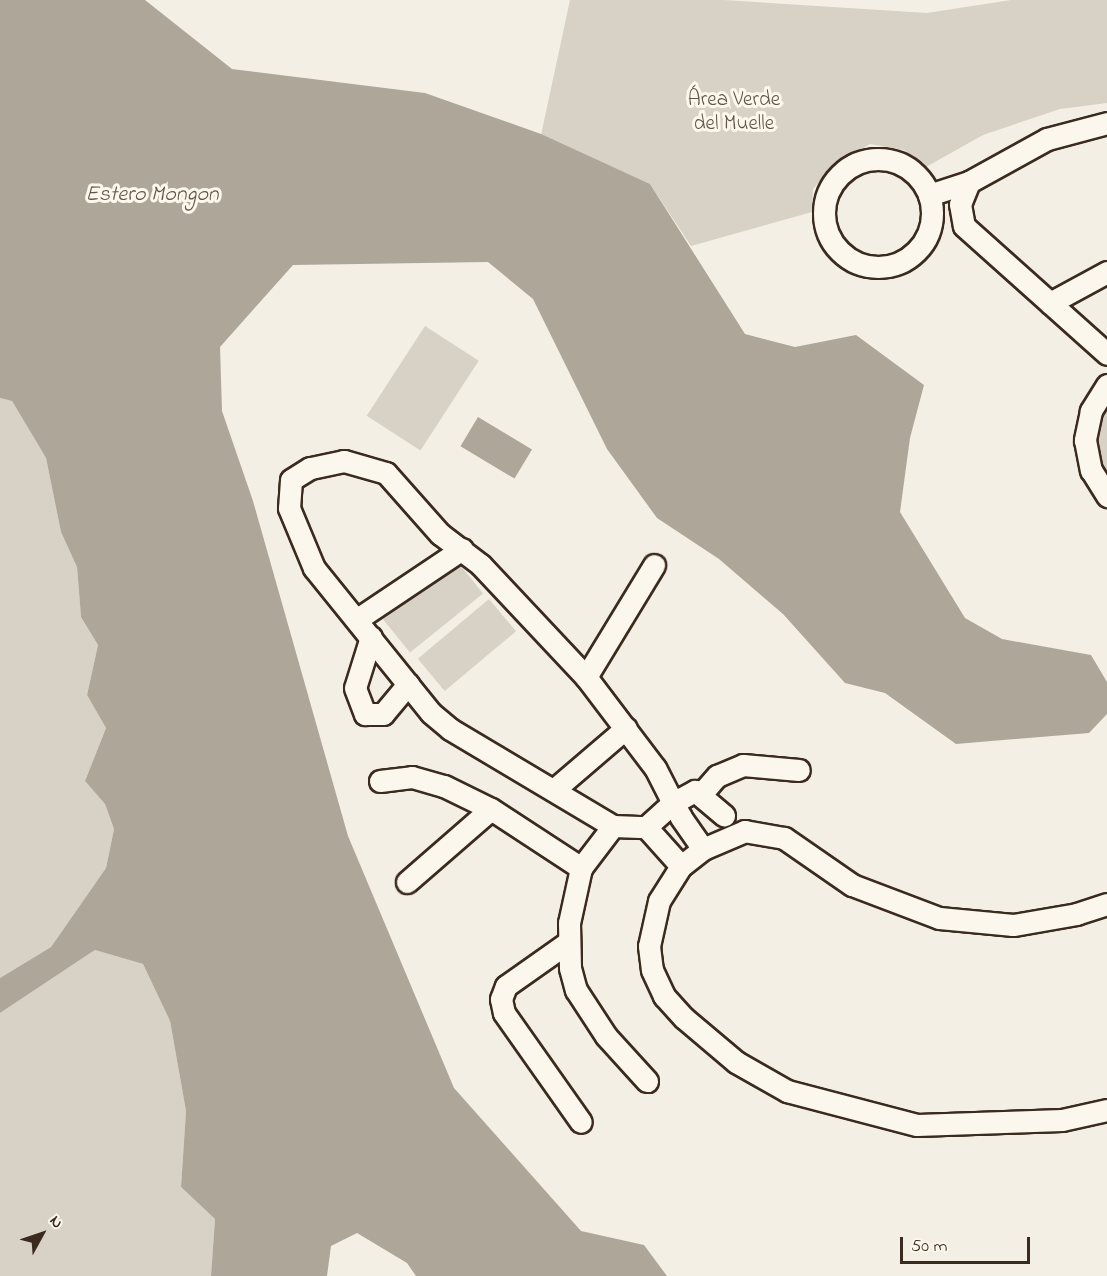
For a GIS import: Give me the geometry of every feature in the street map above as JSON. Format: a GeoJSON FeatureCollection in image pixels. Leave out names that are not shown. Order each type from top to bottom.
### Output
{"type":"FeatureCollection","features":[{"type":"Feature","properties":{"kind":"street"},"geometry":{"type":"LineString","coordinates":[[929,195],[969,182],[1047,139],[1107,123]]}},
{"type":"Feature","properties":{"kind":"street"},"geometry":{"type":"LineString","coordinates":[[870,159],[906,166],[929,195],[930,228],[910,256],[877,267],[859,263],[838,248],[825,225],[824,208],[838,176],[870,159]]}},
{"type":"Feature","properties":{"kind":"street"},"geometry":{"type":"LineString","coordinates":[[969,182],[960,204],[964,226],[1050,303],[1105,357]]}},
{"type":"Feature","properties":{"kind":"street"},"geometry":{"type":"LineString","coordinates":[[930,228],[964,226]]}},
{"type":"Feature","properties":{"kind":"street"},"geometry":{"type":"LineString","coordinates":[[1050,303],[1107,272]]}},
{"type":"Feature","properties":{"kind":"street"},"geometry":{"type":"LineString","coordinates":[[1107,385],[1091,411],[1085,440],[1091,470],[1107,496]]}},
{"type":"Feature","properties":{"kind":"street"},"geometry":{"type":"LineString","coordinates":[[703,849],[673,802],[626,728],[586,677],[462,549],[440,534],[402,487],[372,465],[344,461],[299,473],[287,492],[294,525],[314,568],[359,618],[408,684],[450,729],[556,788],[614,826],[646,827],[673,802],[687,793],[702,793],[724,815]]}},
{"type":"Feature","properties":{"kind":"street"},"geometry":{"type":"LineString","coordinates":[[359,618],[462,549]]}},
{"type":"Feature","properties":{"kind":"street"},"geometry":{"type":"LineString","coordinates":[[586,677],[654,565]]}},
{"type":"Feature","properties":{"kind":"street"},"geometry":{"type":"LineString","coordinates":[[371,637],[355,688],[365,714],[383,714],[408,684]]}},
{"type":"Feature","properties":{"kind":"street"},"geometry":{"type":"LineString","coordinates":[[556,788],[626,728]]}},
{"type":"Feature","properties":{"kind":"street"},"geometry":{"type":"LineString","coordinates":[[702,793],[717,776],[743,765],[800,770]]}},
{"type":"Feature","properties":{"kind":"street"},"geometry":{"type":"LineString","coordinates":[[380,781],[422,780],[491,809],[580,868]]}},
{"type":"Feature","properties":{"kind":"street"},"geometry":{"type":"LineString","coordinates":[[407,882],[491,809]]}},
{"type":"Feature","properties":{"kind":"street"},"geometry":{"type":"LineString","coordinates":[[614,826],[580,868],[567,943],[576,990],[606,1036],[646,1081]]}},
{"type":"Feature","properties":{"kind":"street"},"geometry":{"type":"LineString","coordinates":[[646,827],[681,866]]}},
{"type":"Feature","properties":{"kind":"street"},"geometry":{"type":"LineString","coordinates":[[1107,904],[1077,914],[1013,925],[939,918],[872,895],[784,838],[767,832],[745,831],[703,849],[681,866],[659,901],[649,946],[652,970],[664,996],[684,1018],[736,1062],[787,1091],[853,1112],[917,1125],[977,1125],[1062,1120],[1107,1110]]}},
{"type":"Feature","properties":{"kind":"street"},"geometry":{"type":"LineString","coordinates":[[567,943],[506,986],[501,999],[504,1013],[581,1122]]}},
{"type":"Feature","properties":{"kind":"green space","name":"Área Verde del Muelle"},"geometry":{"type":"Polygon","coordinates":[[[570,0],[724,0],[927,13],[1011,0],[1107,0],[1107,103],[1060,109],[983,135],[926,167],[904,150],[870,144],[835,164],[813,189],[812,212],[691,246],[650,184],[541,135],[570,0]]]}},
{"type":"Feature","properties":{"kind":"green space"},"geometry":{"type":"Polygon","coordinates":[[[425,326],[479,361],[420,451],[367,416],[425,326]]]}},
{"type":"Feature","properties":{"kind":"green space"},"geometry":{"type":"Polygon","coordinates":[[[1107,386],[1107,496],[1091,470],[1091,411],[1107,386]]]}},
{"type":"Feature","properties":{"kind":"green space"},"geometry":{"type":"Polygon","coordinates":[[[0,398],[12,401],[46,458],[61,532],[77,567],[81,617],[98,645],[87,695],[106,728],[85,781],[105,804],[114,829],[106,868],[51,947],[0,978],[0,398]]]}},
{"type":"Feature","properties":{"kind":"green space"},"geometry":{"type":"Polygon","coordinates":[[[456,560],[483,593],[410,653],[383,619],[456,560]]]}},
{"type":"Feature","properties":{"kind":"green space"},"geometry":{"type":"Polygon","coordinates":[[[489,599],[516,631],[445,691],[418,659],[489,599]]]}},
{"type":"Feature","properties":{"kind":"green space"},"geometry":{"type":"Polygon","coordinates":[[[95,950],[143,964],[170,1021],[186,1111],[181,1187],[215,1219],[211,1276],[0,1276],[0,1013],[95,950]]]}},
{"type":"Feature","properties":{"kind":"water","name":"Estero Mongon"},"geometry":{"type":"Polygon","coordinates":[[[0,0],[145,0],[232,69],[425,93],[541,134],[650,184],[745,334],[795,347],[856,335],[924,385],[910,438],[900,512],[965,618],[1002,639],[1091,655],[1107,682],[1107,714],[1089,733],[956,744],[885,693],[845,683],[783,614],[719,559],[657,518],[607,449],[533,299],[488,262],[293,265],[220,347],[222,411],[253,501],[348,836],[454,1088],[581,1231],[644,1245],[667,1276],[416,1276],[407,1263],[357,1233],[331,1246],[327,1276],[211,1276],[215,1219],[181,1187],[186,1111],[170,1021],[143,964],[95,950],[0,1013],[0,978],[51,947],[106,868],[114,829],[105,804],[85,781],[106,728],[87,695],[98,645],[81,617],[77,567],[61,532],[46,458],[12,401],[0,398],[0,0]]]}},
{"type":"Feature","properties":{"kind":"water"},"geometry":{"type":"Polygon","coordinates":[[[478,417],[532,449],[514,479],[460,446],[478,417]]]}}]}
